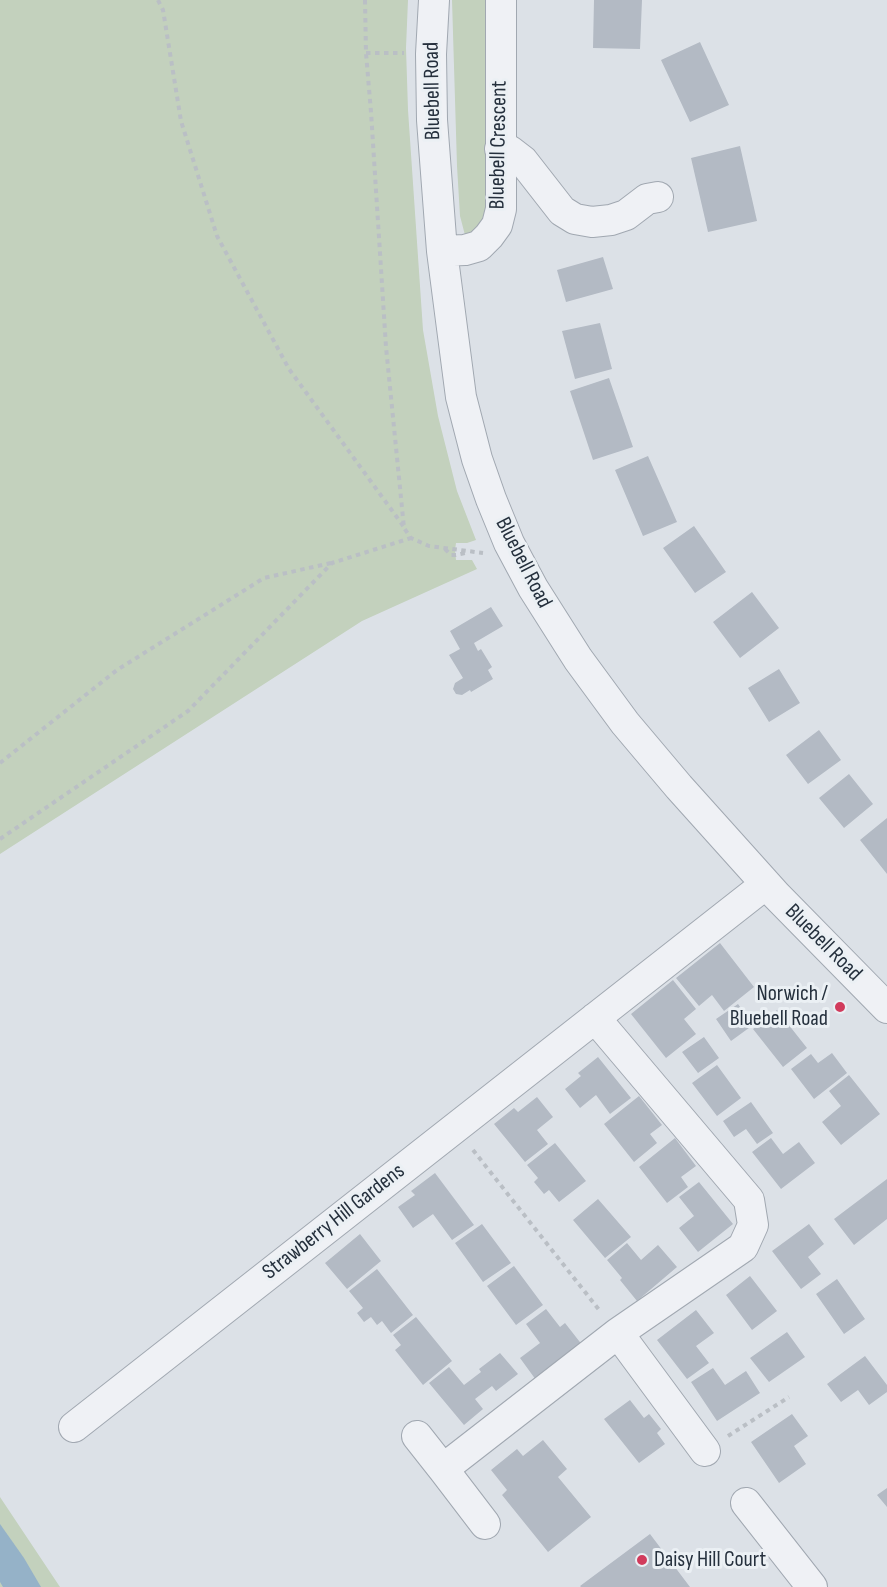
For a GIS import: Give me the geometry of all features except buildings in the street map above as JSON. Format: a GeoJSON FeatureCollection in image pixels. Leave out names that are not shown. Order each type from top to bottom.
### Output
{"type":"FeatureCollection","features":[{"type":"Feature","properties":{"kind":"street","name":"Bluebell Road"},"geometry":{"type":"LineString","coordinates":[[434,0],[431,54],[432,120],[442,251],[461,397],[477,459],[509,543],[533,588],[578,659],[625,723],[766,884],[887,1008]]}},
{"type":"Feature","properties":{"kind":"street","name":"Bluebell Crescent"},"geometry":{"type":"LineString","coordinates":[[442,251],[465,250],[479,246],[497,225],[501,209],[501,0]]}},
{"type":"Feature","properties":{"kind":"street"},"geometry":{"type":"LineString","coordinates":[[500,149],[510,151],[523,161],[562,212],[575,219],[592,222],[611,220],[626,215],[647,199],[658,197]]}},
{"type":"Feature","properties":{"kind":"street","name":"Strawberry Hill Gardens"},"geometry":{"type":"LineString","coordinates":[[74,1427],[766,884]]}},
{"type":"Feature","properties":{"kind":"street"},"geometry":{"type":"LineString","coordinates":[[443,1469],[618,1333],[743,1247],[753,1225],[749,1200],[595,1018]]}},
{"type":"Feature","properties":{"kind":"street"},"geometry":{"type":"LineString","coordinates":[[618,1333],[705,1451]]}},
{"type":"Feature","properties":{"kind":"street"},"geometry":{"type":"LineString","coordinates":[[417,1436],[485,1524]]}},
{"type":"Feature","properties":{"kind":"street"},"geometry":{"type":"LineString","coordinates":[[746,1503],[812,1587]]}},
{"type":"Feature","properties":{"kind":"path"},"geometry":{"type":"LineString","coordinates":[[158,0],[163,10],[181,121],[217,236],[289,369],[411,538],[429,546],[468,551]]}},
{"type":"Feature","properties":{"kind":"path"},"geometry":{"type":"LineString","coordinates":[[365,0],[366,53],[386,347],[404,528]]}},
{"type":"Feature","properties":{"kind":"path"},"geometry":{"type":"LineString","coordinates":[[366,53],[412,53]]}},
{"type":"Feature","properties":{"kind":"path"},"geometry":{"type":"LineString","coordinates":[[0,764],[117,670],[264,578],[332,563],[411,538]]}},
{"type":"Feature","properties":{"kind":"path"},"geometry":{"type":"LineString","coordinates":[[0,839],[188,711],[332,563]]}},
{"type":"Feature","properties":{"kind":"path"},"geometry":{"type":"LineString","coordinates":[[471,1148],[618,1333]]}},
{"type":"Feature","properties":{"kind":"path"},"geometry":{"type":"LineString","coordinates":[[705,1451],[789,1397]]}},
{"type":"Feature","properties":{"kind":"green space"},"geometry":{"type":"Polygon","coordinates":[[[0,0],[408,0],[406,48],[408,110],[423,330],[438,416],[457,491],[476,540],[456,543],[456,560],[472,560],[477,569],[362,621],[0,854],[0,0]]]}},
{"type":"Feature","properties":{"kind":"green space"},"geometry":{"type":"Polygon","coordinates":[[[452,0],[492,0],[490,213],[466,239],[460,216],[457,166],[452,0]]]}},
{"type":"Feature","properties":{"kind":"green space"},"geometry":{"type":"Polygon","coordinates":[[[0,1497],[60,1587],[0,1587],[0,1497]]]}},
{"type":"Feature","properties":{"kind":"water"},"geometry":{"type":"Polygon","coordinates":[[[0,1524],[41,1587],[3,1587],[0,1582],[0,1524]]]}},
{"type":"Feature","properties":{"kind":"place","name":"Norwich / Bluebell Road"},"geometry":{"type":"Point","coordinates":[840,1007]}},
{"type":"Feature","properties":{"kind":"place","name":"Daisy Hill Court"},"geometry":{"type":"Point","coordinates":[642,1560]}}]}
